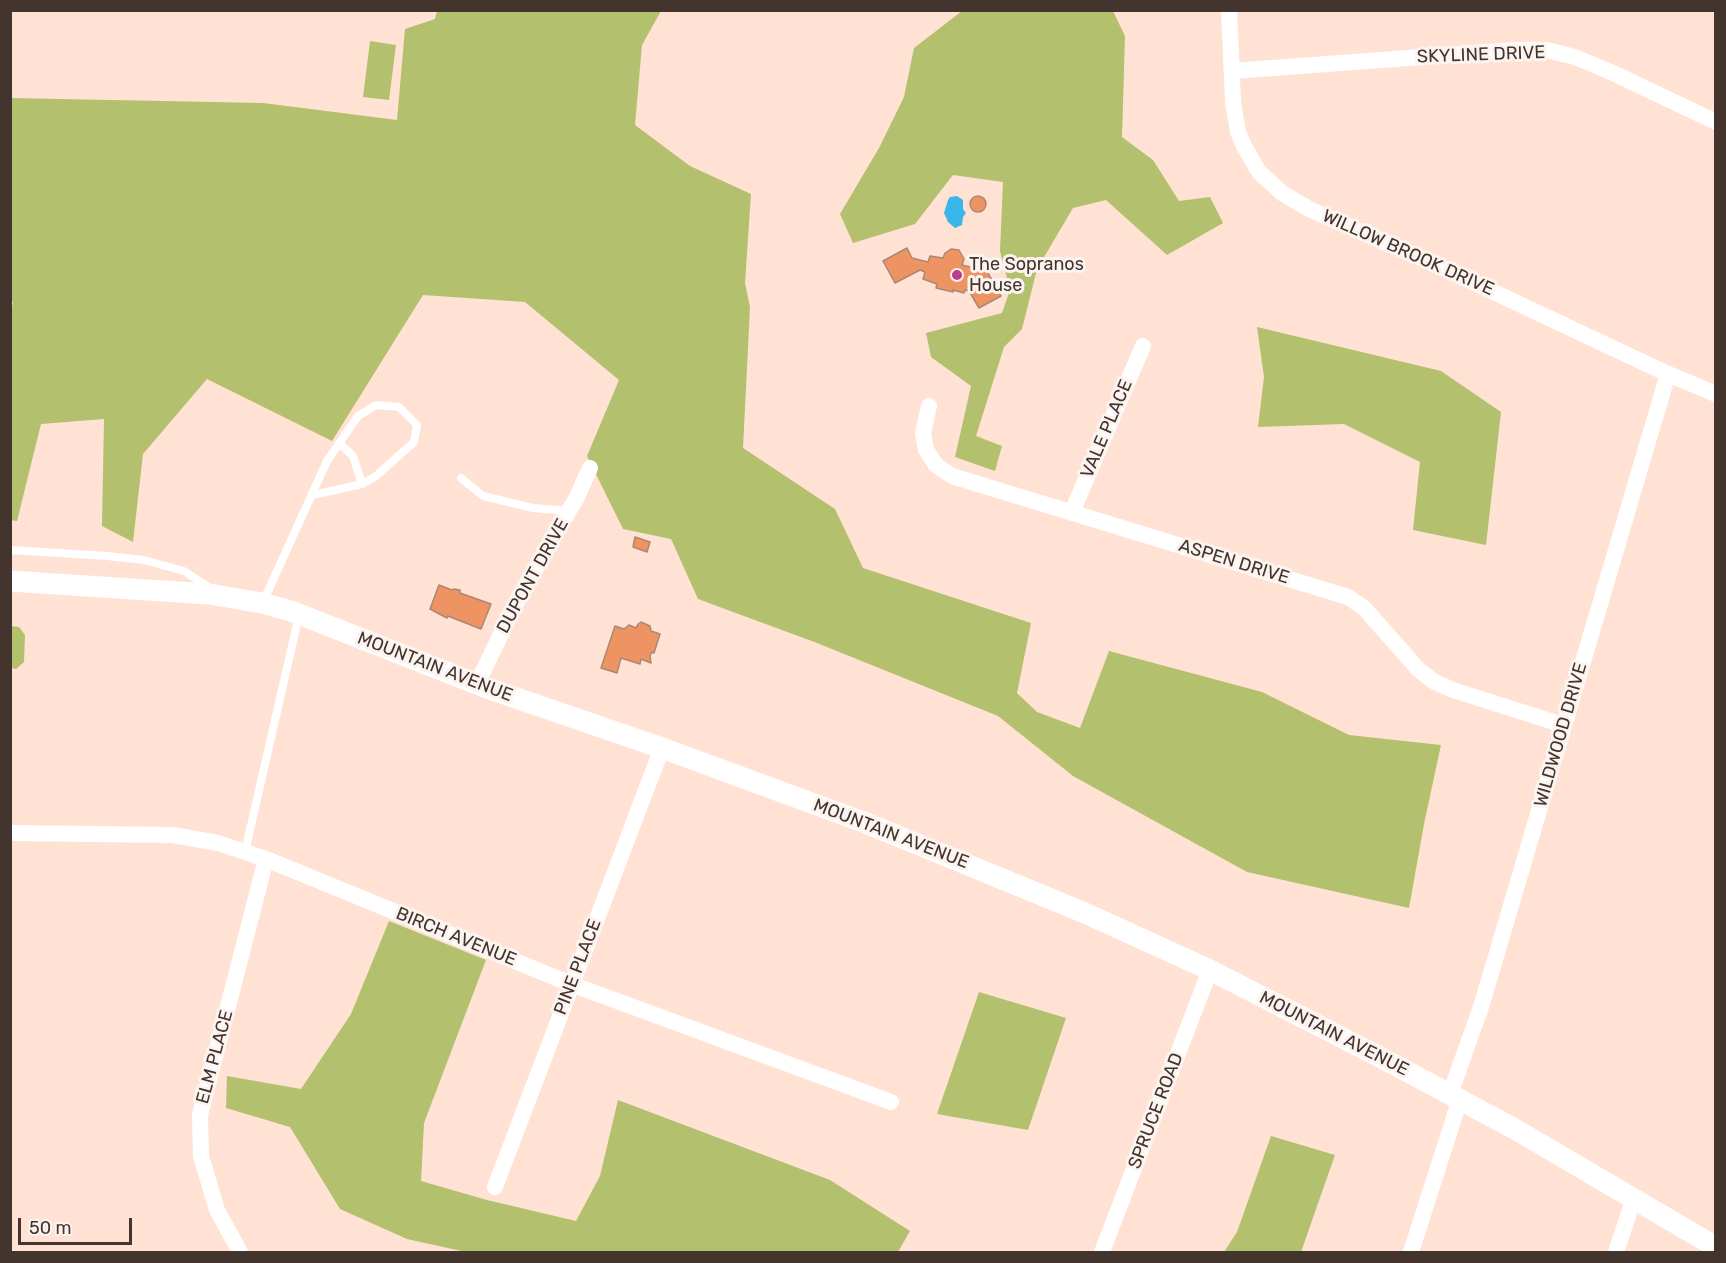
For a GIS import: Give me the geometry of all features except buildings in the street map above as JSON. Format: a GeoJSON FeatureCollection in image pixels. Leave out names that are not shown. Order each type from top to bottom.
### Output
{"type":"FeatureCollection","features":[{"type":"Feature","properties":{"kind":"street","name":"WILLOW BROOK DRIVE"},"geometry":{"type":"LineString","coordinates":[[1229,10],[1235,117],[1244,146],[1259,172],[1282,193],[1309,208],[1716,394]]}},
{"type":"Feature","properties":{"kind":"street","name":"SKYLINE DRIVE"},"geometry":{"type":"LineString","coordinates":[[1232,71],[1516,50],[1547,50],[1575,57],[1716,122]]}},
{"type":"Feature","properties":{"kind":"street","name":"VALE PLACE"},"geometry":{"type":"LineString","coordinates":[[1072,512],[1143,346]]}},
{"type":"Feature","properties":{"kind":"street","name":"WILDWOOD DRIVE"},"geometry":{"type":"LineString","coordinates":[[1411,1252],[1563,725],[1668,374]]}},
{"type":"Feature","properties":{"kind":"street","name":"ASPEN DRIVE"},"geometry":{"type":"LineString","coordinates":[[929,406],[923,433],[924,441],[930,458],[952,476],[1348,597],[1364,608],[1418,669],[1433,681],[1453,690],[1563,725]]}},
{"type":"Feature","properties":{"kind":"street","name":"DUPONT DRIVE"},"geometry":{"type":"LineString","coordinates":[[477,684],[519,597],[569,511],[590,468]]}},
{"type":"Feature","properties":{"kind":"street","name":"MOUNTAIN AVENUE"},"geometry":{"type":"LineString","coordinates":[[10,581],[224,596],[262,603],[299,614],[477,684],[662,748],[866,823],[1107,922],[1210,970],[1455,1097],[1635,1198],[1716,1247]]}},
{"type":"Feature","properties":{"kind":"street","name":"PINE PLACE"},"geometry":{"type":"LineString","coordinates":[[495,1187],[662,748]]}},
{"type":"Feature","properties":{"kind":"street","name":"BIRCH AVENUE"},"geometry":{"type":"LineString","coordinates":[[10,833],[173,834],[218,843],[266,859],[571,984],[891,1102]]}},
{"type":"Feature","properties":{"kind":"street","name":"ELM PLACE"},"geometry":{"type":"LineString","coordinates":[[240,1252],[217,1210],[210,1188],[201,1156],[200,1115],[266,859]]}},
{"type":"Feature","properties":{"kind":"street","name":"SPRUCE ROAD"},"geometry":{"type":"LineString","coordinates":[[1102,1252],[1210,970]]}},
{"type":"Feature","properties":{"kind":"street"},"geometry":{"type":"LineString","coordinates":[[1616,1252],[1635,1198]]}},
{"type":"Feature","properties":{"kind":"lane"},"geometry":{"type":"LineString","coordinates":[[262,603],[327,461],[358,416],[376,405],[399,407],[417,425],[414,442],[376,476],[362,484],[313,495]]}},
{"type":"Feature","properties":{"kind":"lane"},"geometry":{"type":"LineString","coordinates":[[339,443],[353,456],[362,484]]}},
{"type":"Feature","properties":{"kind":"lane"},"geometry":{"type":"LineString","coordinates":[[461,478],[483,496],[533,508],[569,511]]}},
{"type":"Feature","properties":{"kind":"lane"},"geometry":{"type":"LineString","coordinates":[[10,550],[144,560],[184,571],[224,596]]}},
{"type":"Feature","properties":{"kind":"lane"},"geometry":{"type":"LineString","coordinates":[[245,852],[299,614]]}},
{"type":"Feature","properties":{"kind":"green space"},"geometry":{"type":"Polygon","coordinates":[[[437,11],[661,11],[642,45],[635,125],[690,166],[751,194],[745,283],[750,307],[743,448],[835,509],[863,568],[1031,623],[1017,693],[1037,712],[1080,728],[1109,651],[1262,692],[1349,735],[1441,745],[1409,908],[1247,872],[1073,776],[998,716],[817,643],[698,599],[671,539],[623,529],[587,456],[619,380],[525,302],[423,295],[332,441],[207,379],[143,454],[133,542],[102,526],[104,419],[41,424],[17,521],[11,520],[10,317],[13,302],[10,299],[10,98],[263,103],[397,120],[405,29],[435,19],[437,11]]]}},
{"type":"Feature","properties":{"kind":"green space"},"geometry":{"type":"Polygon","coordinates":[[[962,11],[1113,11],[1125,36],[1122,137],[1153,160],[1179,201],[1210,197],[1223,223],[1167,255],[1106,200],[1073,208],[1037,269],[1022,329],[1004,347],[976,436],[1002,446],[995,471],[955,457],[971,386],[931,357],[926,333],[1002,313],[1010,290],[1000,251],[1003,182],[953,175],[915,224],[853,243],[840,214],[879,148],[904,97],[914,48],[962,11]]]}},
{"type":"Feature","properties":{"kind":"green space"},"geometry":{"type":"Polygon","coordinates":[[[370,41],[396,45],[389,100],[363,97],[370,41]]]}},
{"type":"Feature","properties":{"kind":"green space"},"geometry":{"type":"Polygon","coordinates":[[[1257,327],[1441,371],[1501,412],[1486,545],[1413,530],[1420,462],[1344,424],[1258,427],[1264,377],[1257,327]]]}},
{"type":"Feature","properties":{"kind":"green space"},"geometry":{"type":"Polygon","coordinates":[[[11,626],[19,627],[25,635],[24,662],[16,669],[11,668],[11,626]]]}},
{"type":"Feature","properties":{"kind":"green space"},"geometry":{"type":"Polygon","coordinates":[[[389,921],[486,960],[424,1123],[421,1181],[487,1200],[576,1221],[600,1176],[618,1100],[830,1180],[910,1231],[898,1252],[466,1252],[407,1239],[340,1209],[290,1127],[226,1108],[227,1076],[301,1089],[351,1014],[389,921]]]}},
{"type":"Feature","properties":{"kind":"green space"},"geometry":{"type":"Polygon","coordinates":[[[979,992],[1066,1018],[1028,1130],[937,1114],[979,992]]]}},
{"type":"Feature","properties":{"kind":"green space"},"geometry":{"type":"Polygon","coordinates":[[[1271,1136],[1335,1155],[1301,1252],[1224,1252],[1237,1232],[1271,1136]]]}},
{"type":"Feature","properties":{"kind":"water"},"geometry":{"type":"Polygon","coordinates":[[[957,196],[963,200],[963,209],[966,213],[962,225],[955,228],[948,222],[944,213],[950,197],[957,196]]]}},
{"type":"Feature","properties":{"kind":"place","name":"The Sopranos House"},"geometry":{"type":"Point","coordinates":[957,275]}}]}
